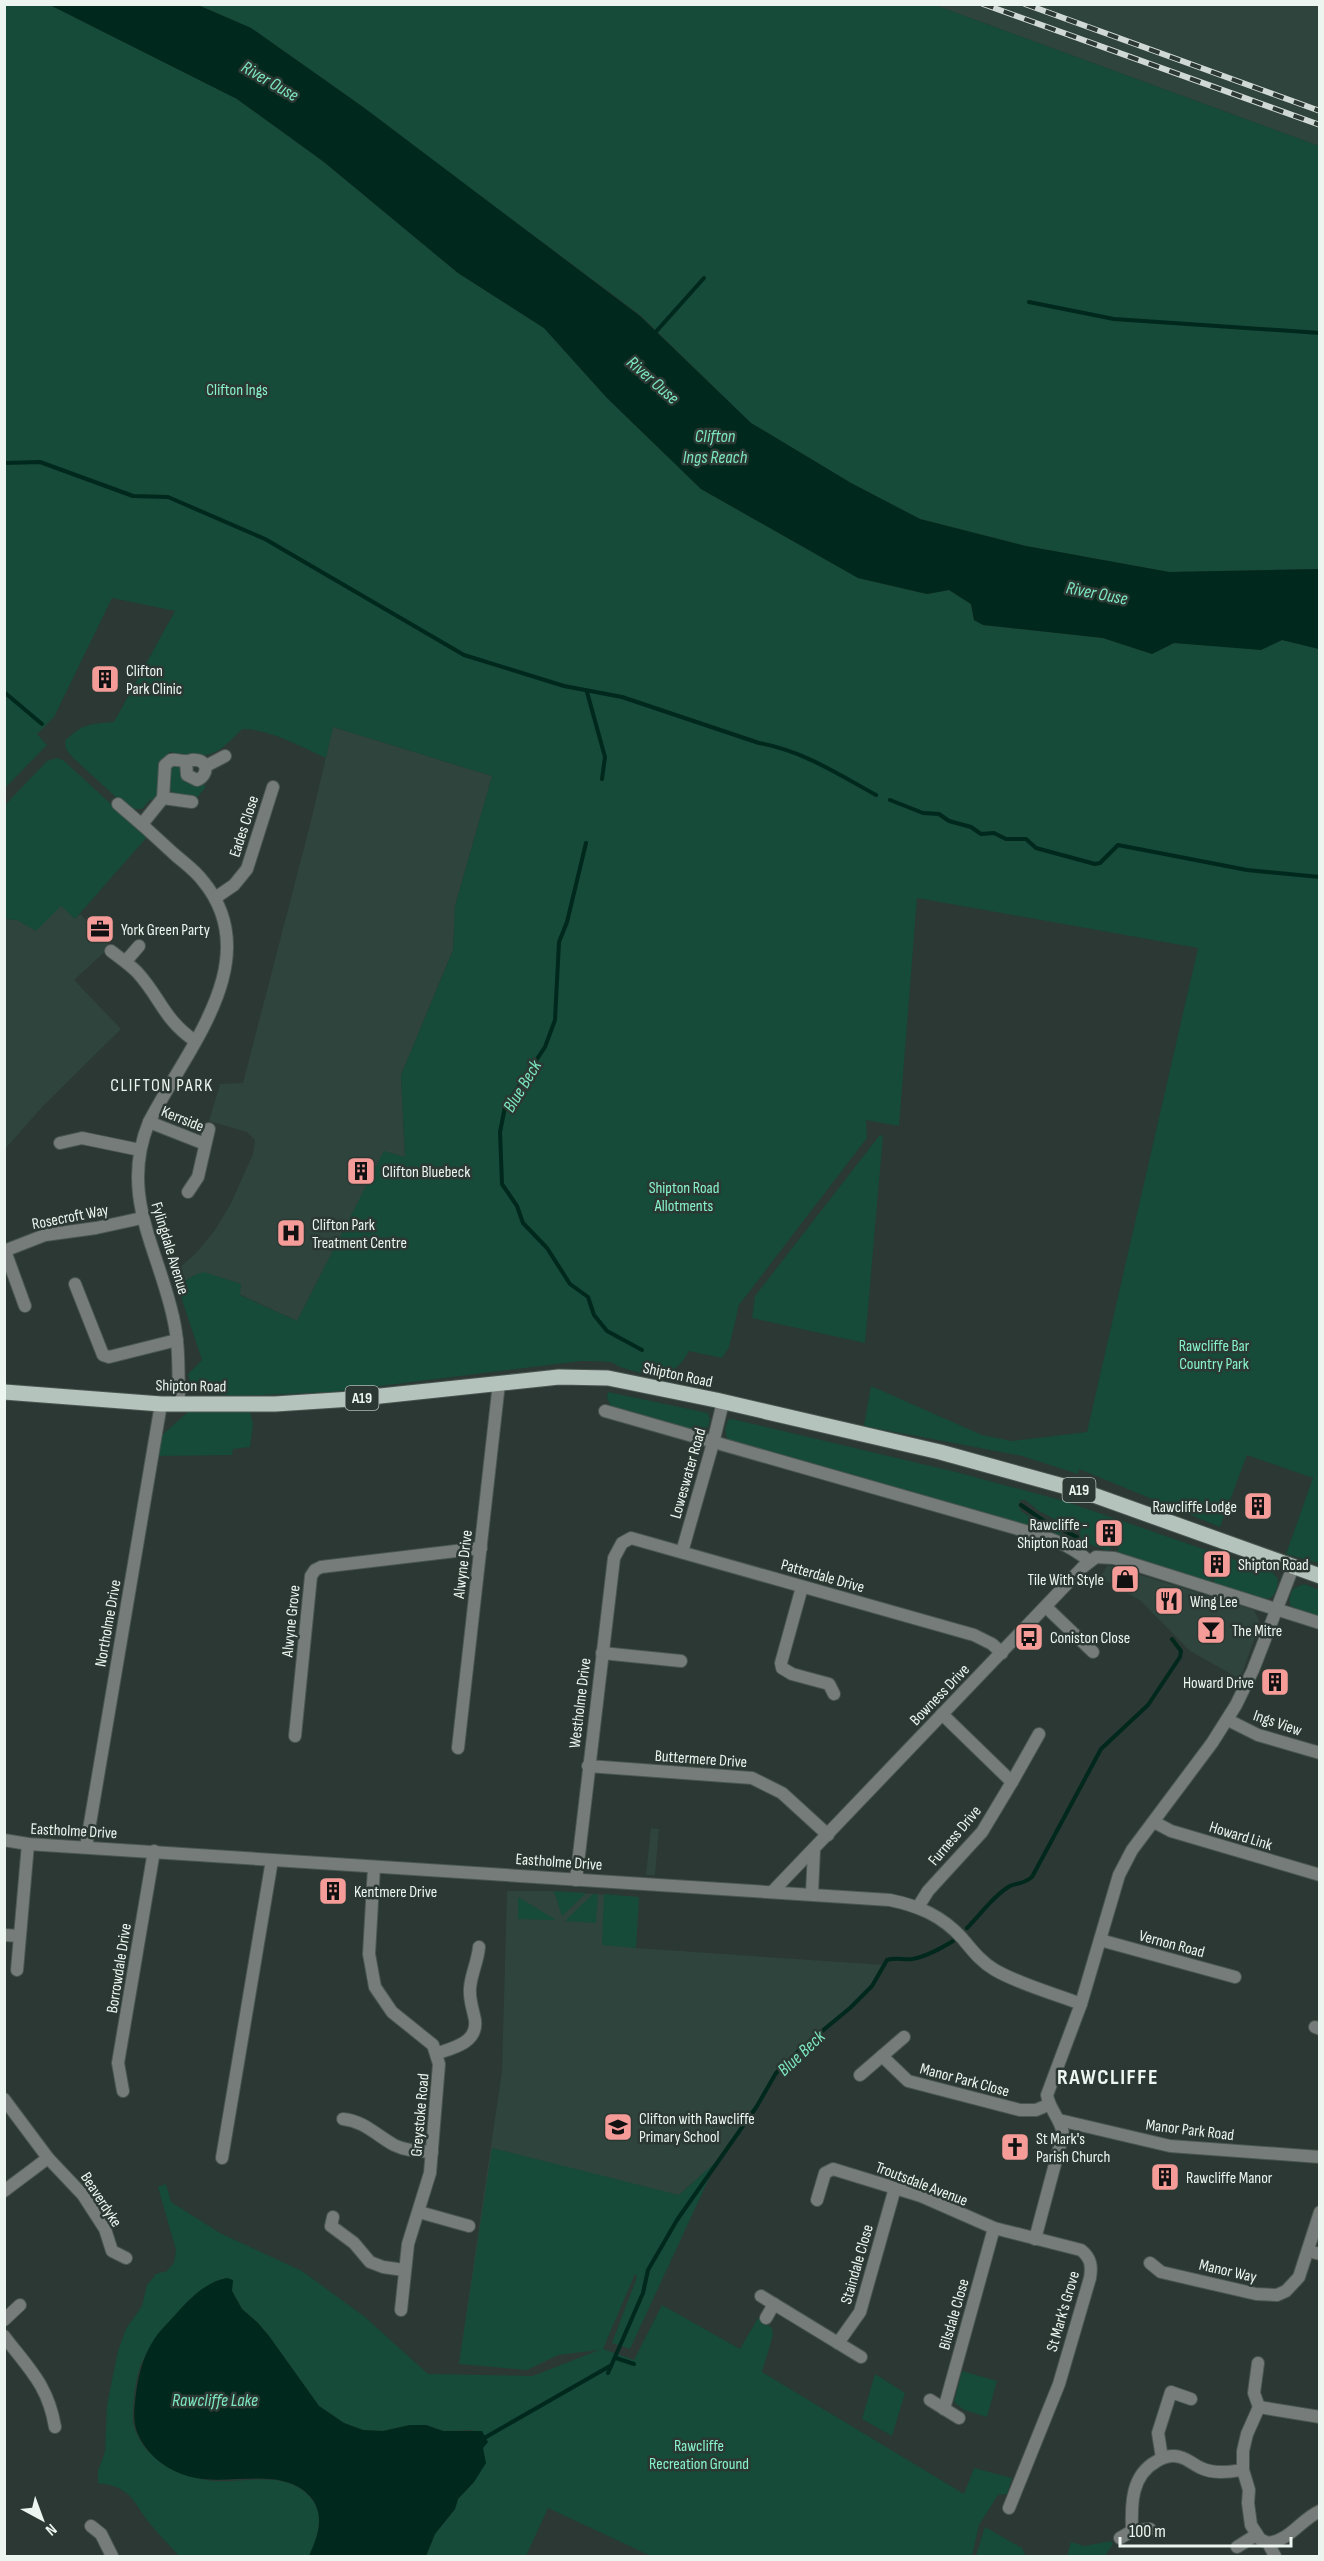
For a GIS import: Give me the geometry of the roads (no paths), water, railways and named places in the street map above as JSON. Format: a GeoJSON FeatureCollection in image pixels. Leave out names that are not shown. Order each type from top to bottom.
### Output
{"type":"FeatureCollection","features":[{"type":"Feature","properties":{"kind":"main road","name":"Shipton Road"},"geometry":{"type":"LineString","coordinates":[[4,1392],[179,1405],[275,1404],[352,1399],[559,1377],[608,1378],[940,1452],[1085,1492],[1320,1576]]}},
{"type":"Feature","properties":{"kind":"street"},"geometry":{"type":"LineString","coordinates":[[186,762],[188,775],[197,780],[202,778],[206,766],[225,756]]}},
{"type":"Feature","properties":{"kind":"street"},"geometry":{"type":"LineString","coordinates":[[142,824],[160,802],[165,765],[171,760],[186,762],[197,760],[206,766]]}},
{"type":"Feature","properties":{"kind":"street","name":"Eades Close"},"geometry":{"type":"LineString","coordinates":[[214,898],[234,885],[247,869],[273,787]]}},
{"type":"Feature","properties":{"kind":"street"},"geometry":{"type":"LineString","coordinates":[[160,802],[192,802]]}},
{"type":"Feature","properties":{"kind":"street","name":"Fylingdale Avenue"},"geometry":{"type":"LineString","coordinates":[[118,804],[203,881],[214,898],[225,927],[228,956],[216,999],[149,1122],[140,1150],[137,1186],[142,1218],[169,1299],[177,1340],[179,1405]]}},
{"type":"Feature","properties":{"kind":"street"},"geometry":{"type":"LineString","coordinates":[[126,961],[139,946]]}},
{"type":"Feature","properties":{"kind":"street"},"geometry":{"type":"LineString","coordinates":[[111,951],[126,961],[145,983],[168,1018],[195,1041]]}},
{"type":"Feature","properties":{"kind":"street","name":"Kerrside"},"geometry":{"type":"LineString","coordinates":[[149,1122],[205,1144]]}},
{"type":"Feature","properties":{"kind":"street","name":"Kerrside"},"geometry":{"type":"LineString","coordinates":[[188,1192],[198,1177],[209,1129]]}},
{"type":"Feature","properties":{"kind":"street"},"geometry":{"type":"LineString","coordinates":[[60,1143],[82,1138],[140,1150]]}},
{"type":"Feature","properties":{"kind":"street","name":"Rosecroft Way"},"geometry":{"type":"LineString","coordinates":[[26,1306],[5,1251],[45,1235],[96,1228],[142,1218]]}},
{"type":"Feature","properties":{"kind":"street"},"geometry":{"type":"LineString","coordinates":[[75,1284],[103,1355],[109,1357],[177,1340]]}},
{"type":"Feature","properties":{"kind":"street","name":"Alwyne Drive"},"geometry":{"type":"LineString","coordinates":[[458,1748],[499,1383]]}},
{"type":"Feature","properties":{"kind":"street","name":"Loweswater Road"},"geometry":{"type":"LineString","coordinates":[[681,1552],[723,1402]]}},
{"type":"Feature","properties":{"kind":"street","name":"Northolme Drive"},"geometry":{"type":"LineString","coordinates":[[86,1847],[161,1404]]}},
{"type":"Feature","properties":{"kind":"street"},"geometry":{"type":"LineString","coordinates":[[605,1411],[1061,1542],[1077,1550],[1089,1561],[1096,1557],[1114,1558],[1320,1623]]}},
{"type":"Feature","properties":{"kind":"street","name":"Patterdale Drive"},"geometry":{"type":"LineString","coordinates":[[631,1538],[974,1635],[992,1644],[1002,1653]]}},
{"type":"Feature","properties":{"kind":"street","name":"Westholme Drive"},"geometry":{"type":"LineString","coordinates":[[576,1880],[614,1558],[622,1543],[631,1538]]}},
{"type":"Feature","properties":{"kind":"street","name":"Alwyne Grove"},"geometry":{"type":"LineString","coordinates":[[295,1736],[311,1576],[315,1570],[321,1567],[481,1548]]}},
{"type":"Feature","properties":{"kind":"street","name":"Bowness Drive"},"geometry":{"type":"LineString","coordinates":[[773,1891],[1089,1561]]}},
{"type":"Feature","properties":{"kind":"street"},"geometry":{"type":"LineString","coordinates":[[1035,2239],[1062,2140],[1063,2128],[1048,2104],[1047,2095],[1051,2078],[1081,2004],[1119,1875],[1132,1850],[1228,1720],[1254,1670],[1293,1567]]}},
{"type":"Feature","properties":{"kind":"street"},"geometry":{"type":"LineString","coordinates":[[802,1587],[781,1662],[782,1668],[792,1674],[834,1685]]}},
{"type":"Feature","properties":{"kind":"street"},"geometry":{"type":"LineString","coordinates":[[1046,1607],[1093,1652]]}},
{"type":"Feature","properties":{"kind":"street"},"geometry":{"type":"LineString","coordinates":[[602,1653],[681,1661]]}},
{"type":"Feature","properties":{"kind":"street"},"geometry":{"type":"LineString","coordinates":[[942,1714],[1012,1782]]}},
{"type":"Feature","properties":{"kind":"street","name":"Ings View"},"geometry":{"type":"LineString","coordinates":[[1228,1720],[1258,1735],[1320,1753]]}},
{"type":"Feature","properties":{"kind":"street","name":"Furness Drive"},"geometry":{"type":"LineString","coordinates":[[918,1907],[928,1891],[982,1832],[1039,1734]]}},
{"type":"Feature","properties":{"kind":"street","name":"Buttermere Drive"},"geometry":{"type":"LineString","coordinates":[[588,1766],[752,1778],[782,1792],[828,1835]]}},
{"type":"Feature","properties":{"kind":"street","name":"Howard Link"},"geometry":{"type":"LineString","coordinates":[[1154,1822],[1171,1831],[1320,1875]]}},
{"type":"Feature","properties":{"kind":"street","name":"Eastholme Drive"},"geometry":{"type":"LineString","coordinates":[[4,1840],[28,1844],[812,1893],[890,1900],[918,1907],[939,1917],[995,1971],[1081,2004]]}},
{"type":"Feature","properties":{"kind":"street"},"geometry":{"type":"LineString","coordinates":[[17,1970],[28,1844]]}},
{"type":"Feature","properties":{"kind":"street"},"geometry":{"type":"LineString","coordinates":[[812,1893],[814,1850]]}},
{"type":"Feature","properties":{"kind":"street","name":"Borrowdale Drive"},"geometry":{"type":"LineString","coordinates":[[123,2091],[118,2063],[154,1851]]}},
{"type":"Feature","properties":{"kind":"street"},"geometry":{"type":"LineString","coordinates":[[222,2158],[272,1860]]}},
{"type":"Feature","properties":{"kind":"street","name":"Greystoke Road"},"geometry":{"type":"LineString","coordinates":[[374,1867],[369,1954],[375,1987],[392,2012],[427,2039],[438,2053],[440,2078],[427,2187],[408,2244],[401,2310]]}},
{"type":"Feature","properties":{"kind":"street"},"geometry":{"type":"LineString","coordinates":[[4,1935],[19,1936]]}},
{"type":"Feature","properties":{"kind":"street","name":"Vernon Road"},"geometry":{"type":"LineString","coordinates":[[1100,1940],[1235,1977]]}},
{"type":"Feature","properties":{"kind":"street"},"geometry":{"type":"LineString","coordinates":[[438,2053],[456,2048],[471,2036],[475,2027],[469,1999],[470,1986],[482,1954]]}},
{"type":"Feature","properties":{"kind":"street"},"geometry":{"type":"LineString","coordinates":[[860,2075],[904,2037]]}},
{"type":"Feature","properties":{"kind":"street","name":"Manor Park Close"},"geometry":{"type":"LineString","coordinates":[[882,2056],[900,2075],[917,2084],[1020,2110],[1036,2110],[1048,2104]]}},
{"type":"Feature","properties":{"kind":"street","name":"Beaverdyke"},"geometry":{"type":"LineString","coordinates":[[4,2099],[48,2158],[83,2195],[105,2229],[112,2251],[126,2258]]}},
{"type":"Feature","properties":{"kind":"street"},"geometry":{"type":"LineString","coordinates":[[343,2119],[357,2116],[394,2145],[432,2152]]}},
{"type":"Feature","properties":{"kind":"street","name":"Manor Park Road"},"geometry":{"type":"LineString","coordinates":[[1059,2120],[1170,2146],[1320,2157]]}},
{"type":"Feature","properties":{"kind":"street"},"geometry":{"type":"LineString","coordinates":[[4,2191],[48,2158]]}},
{"type":"Feature","properties":{"kind":"street","name":"Troutsdale Avenue"},"geometry":{"type":"LineString","coordinates":[[817,2200],[825,2173],[829,2169],[921,2196],[994,2228],[1035,2239]]}},
{"type":"Feature","properties":{"kind":"street","name":"Staindale Close"},"geometry":{"type":"LineString","coordinates":[[838,2343],[860,2312],[895,2188]]}},
{"type":"Feature","properties":{"kind":"street"},"geometry":{"type":"LineString","coordinates":[[419,2212],[468,2226]]}},
{"type":"Feature","properties":{"kind":"street","name":"Manor Way"},"geometry":{"type":"LineString","coordinates":[[1150,2263],[1161,2272],[1268,2296],[1286,2291],[1294,2284],[1314,2252],[1320,2212]]}},
{"type":"Feature","properties":{"kind":"street"},"geometry":{"type":"LineString","coordinates":[[330,2224],[354,2243],[370,2262],[383,2267],[404,2270]]}},
{"type":"Feature","properties":{"kind":"street","name":"Bilsdale Close"},"geometry":{"type":"LineString","coordinates":[[944,2409],[994,2228]]}},
{"type":"Feature","properties":{"kind":"street","name":"St Mark's Grove"},"geometry":{"type":"LineString","coordinates":[[1009,2508],[1059,2384],[1092,2269],[1087,2255],[1081,2250],[1035,2239]]}},
{"type":"Feature","properties":{"kind":"street"},"geometry":{"type":"LineString","coordinates":[[761,2296],[861,2357]]}},
{"type":"Feature","properties":{"kind":"street"},"geometry":{"type":"LineString","coordinates":[[766,2318],[774,2304]]}},
{"type":"Feature","properties":{"kind":"street"},"geometry":{"type":"LineString","coordinates":[[4,2320],[20,2305]]}},
{"type":"Feature","properties":{"kind":"street"},"geometry":{"type":"LineString","coordinates":[[4,2336],[43,2386],[51,2406],[55,2427]]}},
{"type":"Feature","properties":{"kind":"street"},"geometry":{"type":"LineString","coordinates":[[1258,2363],[1254,2394],[1259,2407],[1247,2434],[1243,2470],[1249,2490],[1251,2525],[1256,2535],[1268,2543],[1275,2556]]}},
{"type":"Feature","properties":{"kind":"street"},"geometry":{"type":"LineString","coordinates":[[1162,2458],[1158,2433],[1172,2392],[1191,2399]]}},
{"type":"Feature","properties":{"kind":"street"},"geometry":{"type":"LineString","coordinates":[[930,2400],[959,2418]]}},
{"type":"Feature","properties":{"kind":"street"},"geometry":{"type":"LineString","coordinates":[[1259,2407],[1320,2417]]}},
{"type":"Feature","properties":{"kind":"street"},"geometry":{"type":"LineString","coordinates":[[1132,2531],[1131,2507],[1140,2474],[1162,2458],[1179,2457],[1211,2472],[1243,2470]]}},
{"type":"Feature","properties":{"kind":"street"},"geometry":{"type":"LineString","coordinates":[[1268,2543],[1287,2537],[1299,2524],[1320,2511]]}},
{"type":"Feature","properties":{"kind":"street"},"geometry":{"type":"LineString","coordinates":[[91,2526],[101,2534],[111,2556]]}},
{"type":"Feature","properties":{"kind":"street"},"geometry":{"type":"LineString","coordinates":[[1120,2538],[1132,2531],[1150,2529]]}},
{"type":"Feature","properties":{"kind":"street"},"geometry":{"type":"LineString","coordinates":[[1237,2547],[1256,2535]]}},
{"type":"Feature","properties":{"kind":"water","name":"Clifton Ings Reach"},"geometry":{"type":"Polygon","coordinates":[[[50,5],[198,5],[251,28],[363,107],[640,316],[751,423],[851,483],[920,519],[1026,546],[1169,572],[1319,569],[1319,649],[1282,640],[1261,650],[1174,643],[1152,654],[1103,638],[983,625],[974,620],[971,604],[949,590],[927,594],[858,578],[701,489],[607,398],[544,328],[458,273],[324,162],[237,99],[50,5]]]}},
{"type":"Feature","properties":{"kind":"water","name":"Rawcliffe Lake"},"geometry":{"type":"Polygon","coordinates":[[[227,2278],[233,2280],[232,2291],[242,2309],[269,2336],[319,2406],[344,2423],[363,2430],[383,2431],[410,2425],[426,2425],[443,2431],[482,2431],[488,2442],[483,2448],[486,2463],[435,2534],[426,2556],[309,2556],[317,2535],[319,2514],[313,2500],[302,2489],[289,2483],[259,2478],[210,2480],[188,2476],[173,2471],[160,2462],[144,2445],[136,2430],[134,2414],[138,2381],[151,2344],[192,2297],[208,2285],[227,2278]]]}},
{"type":"Feature","properties":{"kind":"waterway"},"geometry":{"type":"LineString","coordinates":[[653,335],[704,278]]}},
{"type":"Feature","properties":{"kind":"waterway"},"geometry":{"type":"LineString","coordinates":[[1029,302],[1114,319],[1320,333]]}},
{"type":"Feature","properties":{"kind":"waterway"},"geometry":{"type":"LineString","coordinates":[[4,463],[40,462],[133,496],[168,497],[265,539],[464,655],[564,686],[622,697],[805,757],[876,795]]}},
{"type":"Feature","properties":{"kind":"waterway"},"geometry":{"type":"LineString","coordinates":[[4,692],[42,724]]}},
{"type":"Feature","properties":{"kind":"waterway","name":"Blue Beck"},"geometry":{"type":"LineString","coordinates":[[587,692],[605,757],[602,779]]}},
{"type":"Feature","properties":{"kind":"waterway"},"geometry":{"type":"LineString","coordinates":[[890,800],[923,813],[939,814],[949,821],[971,827],[981,834],[994,833],[1006,839],[1026,839],[1036,848],[1095,864],[1100,863],[1118,845],[1247,870],[1320,877]]}},
{"type":"Feature","properties":{"kind":"waterway","name":"Blue Beck"},"geometry":{"type":"LineString","coordinates":[[586,843],[567,922],[559,942],[555,1020],[545,1047],[505,1107],[500,1132],[502,1184],[517,1206],[523,1223],[547,1248],[570,1284],[588,1297],[594,1315],[607,1331],[642,1350]]}},
{"type":"Feature","properties":{"kind":"waterway","name":"Blue Beck"},"geometry":{"type":"LineString","coordinates":[[1021,1505],[1044,1521],[1077,1537]]}},
{"type":"Feature","properties":{"kind":"waterway","name":"Blue Beck"},"geometry":{"type":"LineString","coordinates":[[967,1928],[1004,1890],[1032,1877],[1101,1749],[1148,1705],[1180,1657],[1181,1651],[1172,1639]]}},
{"type":"Feature","properties":{"kind":"waterway","name":"Blue Beck"},"geometry":{"type":"LineString","coordinates":[[608,2373],[643,2293],[648,2270],[677,2220],[757,2106],[776,2073],[872,1986],[887,1960],[917,1958],[953,1941]]}},
{"type":"Feature","properties":{"kind":"waterway"},"geometry":{"type":"LineString","coordinates":[[616,2358],[634,2364]]}},
{"type":"Feature","properties":{"kind":"waterway"},"geometry":{"type":"LineString","coordinates":[[486,2437],[610,2366]]}},
{"type":"Feature","properties":{"kind":"railway"},"geometry":{"type":"LineString","coordinates":[[983,4],[1320,125]]}},
{"type":"Feature","properties":{"kind":"railway"},"geometry":{"type":"LineString","coordinates":[[1025,4],[1320,111]]}},
{"type":"Feature","properties":{"kind":"place","name":"Clifton Park Clinic"},"geometry":{"type":"Point","coordinates":[105,679]}},
{"type":"Feature","properties":{"kind":"place","name":"York Green Party"},"geometry":{"type":"Point","coordinates":[100,929]}},
{"type":"Feature","properties":{"kind":"place","name":"Clifton Bluebeck"},"geometry":{"type":"Point","coordinates":[361,1171]}},
{"type":"Feature","properties":{"kind":"place","name":"Clifton Park Treatment Centre"},"geometry":{"type":"Point","coordinates":[291,1233]}},
{"type":"Feature","properties":{"kind":"place","name":"Rawcliffe Lodge"},"geometry":{"type":"Point","coordinates":[1258,1506]}},
{"type":"Feature","properties":{"kind":"place","name":"Rawcliffe - Shipton Road"},"geometry":{"type":"Point","coordinates":[1109,1533]}},
{"type":"Feature","properties":{"kind":"place","name":"Shipton Road"},"geometry":{"type":"Point","coordinates":[1217,1564]}},
{"type":"Feature","properties":{"kind":"place","name":"Tile With Style"},"geometry":{"type":"Point","coordinates":[1125,1579]}},
{"type":"Feature","properties":{"kind":"place","name":"Wing Lee"},"geometry":{"type":"Point","coordinates":[1169,1601]}},
{"type":"Feature","properties":{"kind":"place","name":"The Mitre"},"geometry":{"type":"Point","coordinates":[1211,1630]}},
{"type":"Feature","properties":{"kind":"place","name":"Coniston Close"},"geometry":{"type":"Point","coordinates":[1029,1637]}},
{"type":"Feature","properties":{"kind":"place","name":"Howard Drive"},"geometry":{"type":"Point","coordinates":[1275,1682]}},
{"type":"Feature","properties":{"kind":"place","name":"Kentmere Drive"},"geometry":{"type":"Point","coordinates":[333,1891]}},
{"type":"Feature","properties":{"kind":"place","name":"Clifton with Rawcliffe Primary School"},"geometry":{"type":"Point","coordinates":[618,2127]}},
{"type":"Feature","properties":{"kind":"place","name":"St Mark's Parish Church"},"geometry":{"type":"Point","coordinates":[1015,2147]}},
{"type":"Feature","properties":{"kind":"place","name":"Rawcliffe Manor"},"geometry":{"type":"Point","coordinates":[1165,2177]}},
{"type":"Feature","properties":{"kind":"district","name":"CLIFTON PARK"},"geometry":{"type":"Point","coordinates":[162,1085]}},
{"type":"Feature","properties":{"kind":"district","name":"RAWCLIFFE"},"geometry":{"type":"Point","coordinates":[1108,2076]}},
{"type":"Feature","properties":{"kind":"water label","name":"River Ouse"},"geometry":{"type":"Point","coordinates":[270,81]}},
{"type":"Feature","properties":{"kind":"water label","name":"River Ouse"},"geometry":{"type":"Point","coordinates":[653,380]}},
{"type":"Feature","properties":{"kind":"water label","name":"River Ouse"},"geometry":{"type":"Point","coordinates":[1097,593]}},
{"type":"Feature","properties":{"kind":"park label","name":"Clifton Ings"},"geometry":{"type":"Point","coordinates":[237,389]}},
{"type":"Feature","properties":{"kind":"park label","name":"Shipton Road Allotments"},"geometry":{"type":"Point","coordinates":[684,1196]}},
{"type":"Feature","properties":{"kind":"park label","name":"Rawcliffe Bar Country Park"},"geometry":{"type":"Point","coordinates":[1214,1354]}},
{"type":"Feature","properties":{"kind":"park label","name":"Rawcliffe Recreation Ground"},"geometry":{"type":"Point","coordinates":[699,2454]}}]}
